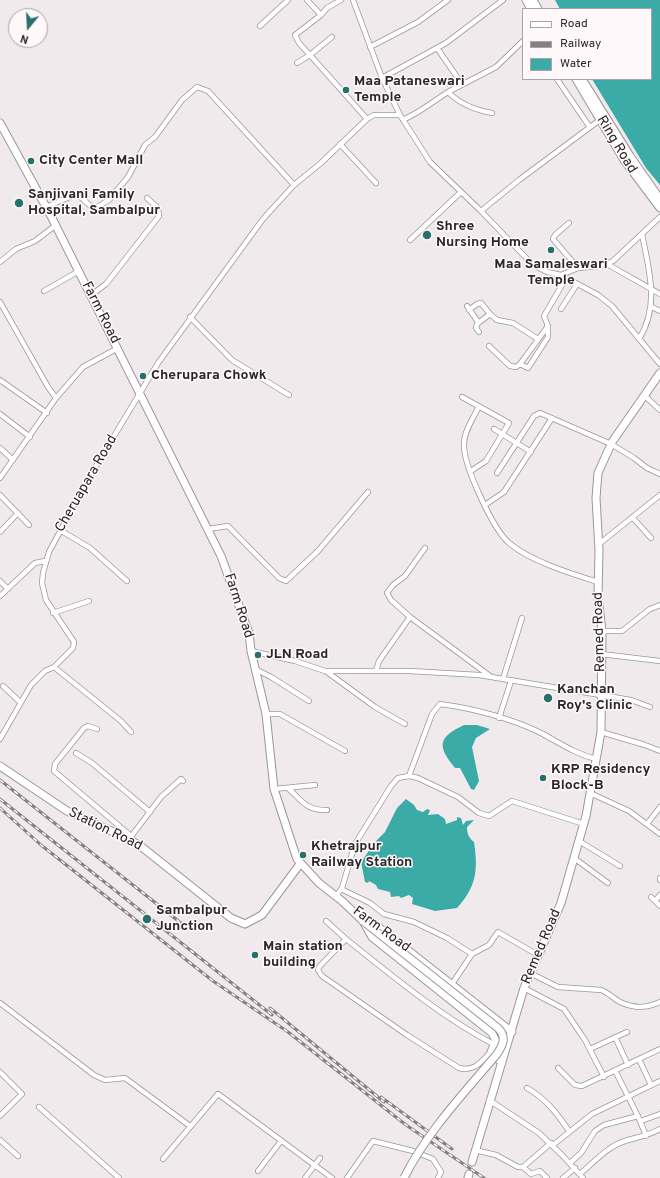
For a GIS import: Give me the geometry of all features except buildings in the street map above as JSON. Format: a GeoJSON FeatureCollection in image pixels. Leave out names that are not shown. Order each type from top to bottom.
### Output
{"type":"FeatureCollection","features":[{"type":"Feature","properties":{"kind":"street"},"geometry":{"type":"LineString","coordinates":[[260,26],[288,0]]}},
{"type":"Feature","properties":{"kind":"street"},"geometry":{"type":"LineString","coordinates":[[307,0],[321,15]]}},
{"type":"Feature","properties":{"kind":"street"},"geometry":{"type":"LineString","coordinates":[[341,0],[327,8],[321,15],[295,35],[299,43],[366,119],[374,115],[400,115]]}},
{"type":"Feature","properties":{"kind":"street"},"geometry":{"type":"LineString","coordinates":[[353,0],[382,78],[400,115],[423,153],[532,264],[548,272],[561,275],[598,295],[612,306],[660,364]]}},
{"type":"Feature","properties":{"kind":"street"},"geometry":{"type":"LineString","coordinates":[[370,47],[418,22],[448,0]]}},
{"type":"Feature","properties":{"kind":"street"},"geometry":{"type":"LineString","coordinates":[[382,78],[437,48],[470,26],[503,0]]}},
{"type":"Feature","properties":{"kind":"street"},"geometry":{"type":"LineString","coordinates":[[297,63],[310,55],[332,37]]}},
{"type":"Feature","properties":{"kind":"street"},"geometry":{"type":"LineString","coordinates":[[403,120],[462,84],[496,67],[522,42]]}},
{"type":"Feature","properties":{"kind":"street"},"geometry":{"type":"LineString","coordinates":[[437,48],[462,84]]}},
{"type":"Feature","properties":{"kind":"street"},"geometry":{"type":"LineString","coordinates":[[558,80],[589,126]]}},
{"type":"Feature","properties":{"kind":"street","name":"Ring Road"},"geometry":{"type":"LineString","coordinates":[[577,80],[624,160],[660,208]]}},
{"type":"Feature","properties":{"kind":"street","name":"Ring Road"},"geometry":{"type":"LineString","coordinates":[[583,80],[630,156],[660,199]]}},
{"type":"Feature","properties":{"kind":"street"},"geometry":{"type":"LineString","coordinates":[[46,207],[77,194],[94,209],[106,203],[133,172],[140,153],[145,145],[155,138],[182,100],[197,87],[208,91],[294,185]]}},
{"type":"Feature","properties":{"kind":"street"},"geometry":{"type":"LineString","coordinates":[[448,92],[462,104],[480,111],[492,112]]}},
{"type":"Feature","properties":{"kind":"street","name":"Cheruapara Road"},"geometry":{"type":"LineString","coordinates":[[54,667],[73,648],[74,642],[53,613],[46,600],[42,583],[45,561],[60,530],[140,392],[190,317],[263,219],[294,185],[321,163],[366,119]]}},
{"type":"Feature","properties":{"kind":"street"},"geometry":{"type":"LineString","coordinates":[[481,211],[589,126],[601,119]]}},
{"type":"Feature","properties":{"kind":"street","name":"Farm Road"},"geometry":{"type":"LineString","coordinates":[[0,123],[56,225],[221,556],[249,632],[251,651],[257,670],[266,714],[274,789],[300,864],[363,921],[377,926],[512,1032]]}},
{"type":"Feature","properties":{"kind":"street"},"geometry":{"type":"LineString","coordinates":[[340,144],[376,183]]}},
{"type":"Feature","properties":{"kind":"street"},"geometry":{"type":"LineString","coordinates":[[410,240],[461,192]]}},
{"type":"Feature","properties":{"kind":"street"},"geometry":{"type":"LineString","coordinates":[[91,295],[106,284],[158,216],[158,208],[147,198]]}},
{"type":"Feature","properties":{"kind":"street"},"geometry":{"type":"LineString","coordinates":[[561,275],[578,268],[607,264],[613,261],[660,217]]}},
{"type":"Feature","properties":{"kind":"street"},"geometry":{"type":"LineString","coordinates":[[569,223],[555,235],[553,240],[578,268]]}},
{"type":"Feature","properties":{"kind":"street"},"geometry":{"type":"LineString","coordinates":[[0,262],[16,248],[35,241],[56,225]]}},
{"type":"Feature","properties":{"kind":"street"},"geometry":{"type":"LineString","coordinates":[[639,339],[648,322],[652,307],[653,290],[642,234]]}},
{"type":"Feature","properties":{"kind":"street"},"geometry":{"type":"LineString","coordinates":[[607,264],[660,294]]}},
{"type":"Feature","properties":{"kind":"street"},"geometry":{"type":"LineString","coordinates":[[44,291],[79,271]]}},
{"type":"Feature","properties":{"kind":"street"},"geometry":{"type":"LineString","coordinates":[[520,364],[525,368],[530,366],[546,341],[549,333],[544,316],[566,278]]}},
{"type":"Feature","properties":{"kind":"street"},"geometry":{"type":"LineString","coordinates":[[561,309],[577,284]]}},
{"type":"Feature","properties":{"kind":"street"},"geometry":{"type":"LineString","coordinates":[[0,302],[48,387],[56,398]]}},
{"type":"Feature","properties":{"kind":"street"},"geometry":{"type":"LineString","coordinates":[[478,322],[468,308],[481,303],[497,320],[513,323],[538,339]]}},
{"type":"Feature","properties":{"kind":"street"},"geometry":{"type":"LineString","coordinates":[[652,307],[660,311]]}},
{"type":"Feature","properties":{"kind":"street"},"geometry":{"type":"LineString","coordinates":[[479,332],[476,326],[478,322],[490,314]]}},
{"type":"Feature","properties":{"kind":"street"},"geometry":{"type":"LineString","coordinates":[[190,317],[232,360],[289,395]]}},
{"type":"Feature","properties":{"kind":"street"},"geometry":{"type":"LineString","coordinates":[[489,346],[510,366],[516,367],[520,364],[548,326]]}},
{"type":"Feature","properties":{"kind":"street"},"geometry":{"type":"LineString","coordinates":[[0,478],[47,413],[56,398],[87,364],[118,348]]}},
{"type":"Feature","properties":{"kind":"street","name":"Remed Road"},"geometry":{"type":"LineString","coordinates":[[472,1162],[489,1100],[512,1032],[524,988],[560,903],[584,824],[590,793],[601,732],[602,631],[598,597],[599,544],[596,513],[597,484],[602,462],[611,444],[660,372]]}},
{"type":"Feature","properties":{"kind":"street"},"geometry":{"type":"LineString","coordinates":[[0,380],[47,413]]}},
{"type":"Feature","properties":{"kind":"street"},"geometry":{"type":"LineString","coordinates":[[644,395],[660,410]]}},
{"type":"Feature","properties":{"kind":"street"},"geometry":{"type":"LineString","coordinates":[[462,397],[478,408],[509,423],[503,435],[483,464],[471,471]]}},
{"type":"Feature","properties":{"kind":"street"},"geometry":{"type":"LineString","coordinates":[[478,408],[468,428],[464,444],[471,471],[485,505],[499,531],[510,544],[555,567],[598,582]]}},
{"type":"Feature","properties":{"kind":"street"},"geometry":{"type":"LineString","coordinates":[[497,473],[515,443],[537,414],[540,413],[611,444],[647,468],[660,474]]}},
{"type":"Feature","properties":{"kind":"street"},"geometry":{"type":"LineString","coordinates":[[0,414],[30,437]]}},
{"type":"Feature","properties":{"kind":"street"},"geometry":{"type":"LineString","coordinates":[[485,505],[504,492],[552,418]]}},
{"type":"Feature","properties":{"kind":"street"},"geometry":{"type":"LineString","coordinates":[[494,429],[531,452]]}},
{"type":"Feature","properties":{"kind":"street"},"geometry":{"type":"LineString","coordinates":[[0,448],[13,460]]}},
{"type":"Feature","properties":{"kind":"street"},"geometry":{"type":"LineString","coordinates":[[208,529],[228,526],[279,578],[286,581],[318,551],[368,492]]}},
{"type":"Feature","properties":{"kind":"street"},"geometry":{"type":"LineString","coordinates":[[0,495],[29,525]]}},
{"type":"Feature","properties":{"kind":"street"},"geometry":{"type":"LineString","coordinates":[[599,544],[634,518],[660,495]]}},
{"type":"Feature","properties":{"kind":"street"},"geometry":{"type":"LineString","coordinates":[[0,532],[18,513]]}},
{"type":"Feature","properties":{"kind":"street"},"geometry":{"type":"LineString","coordinates":[[634,518],[651,538]]}},
{"type":"Feature","properties":{"kind":"street"},"geometry":{"type":"LineString","coordinates":[[60,530],[90,548],[127,581]]}},
{"type":"Feature","properties":{"kind":"street"},"geometry":{"type":"LineString","coordinates":[[425,548],[406,576],[393,585],[387,593],[391,600],[410,617],[492,677]]}},
{"type":"Feature","properties":{"kind":"street"},"geometry":{"type":"LineString","coordinates":[[0,596],[35,563],[45,561]]}},
{"type":"Feature","properties":{"kind":"street"},"geometry":{"type":"LineString","coordinates":[[0,581],[8,589]]}},
{"type":"Feature","properties":{"kind":"street"},"geometry":{"type":"LineString","coordinates":[[53,613],[89,601]]}},
{"type":"Feature","properties":{"kind":"street"},"geometry":{"type":"LineString","coordinates":[[602,631],[622,631],[650,608],[660,605]]}},
{"type":"Feature","properties":{"kind":"street"},"geometry":{"type":"LineString","coordinates":[[376,670],[379,661],[410,617]]}},
{"type":"Feature","properties":{"kind":"street"},"geometry":{"type":"LineString","coordinates":[[503,679],[522,618]]}},
{"type":"Feature","properties":{"kind":"street"},"geometry":{"type":"LineString","coordinates":[[251,651],[325,671],[376,670],[446,672],[492,677],[631,700],[650,707]]}},
{"type":"Feature","properties":{"kind":"street"},"geometry":{"type":"LineString","coordinates":[[601,654],[660,661]]}},
{"type":"Feature","properties":{"kind":"street"},"geometry":{"type":"LineString","coordinates":[[0,739],[20,702],[35,680],[45,671],[54,667],[121,721],[131,732]]}},
{"type":"Feature","properties":{"kind":"street"},"geometry":{"type":"LineString","coordinates":[[257,670],[309,701]]}},
{"type":"Feature","properties":{"kind":"street"},"geometry":{"type":"LineString","coordinates":[[325,671],[375,706],[405,724]]}},
{"type":"Feature","properties":{"kind":"street"},"geometry":{"type":"LineString","coordinates":[[499,718],[510,680]]}},
{"type":"Feature","properties":{"kind":"street"},"geometry":{"type":"LineString","coordinates":[[3,686],[20,702]]}},
{"type":"Feature","properties":{"kind":"street"},"geometry":{"type":"LineString","coordinates":[[409,776],[421,738],[432,714],[440,704],[455,706],[499,718],[543,734],[576,754],[596,760]]}},
{"type":"Feature","properties":{"kind":"street"},"geometry":{"type":"LineString","coordinates":[[266,714],[280,714],[345,751]]}},
{"type":"Feature","properties":{"kind":"street"},"geometry":{"type":"LineString","coordinates":[[97,729],[88,726],[84,728],[55,764],[54,771],[130,837],[161,797],[181,779],[183,781]]}},
{"type":"Feature","properties":{"kind":"street"},"geometry":{"type":"LineString","coordinates":[[601,732],[660,751]]}},
{"type":"Feature","properties":{"kind":"street"},"geometry":{"type":"LineString","coordinates":[[76,754],[92,763],[150,812]]}},
{"type":"Feature","properties":{"kind":"street","name":"Station Road"},"geometry":{"type":"LineString","coordinates":[[0,766],[67,811],[130,837],[231,918],[245,924],[262,915],[300,864]]}},
{"type":"Feature","properties":{"kind":"street"},"geometry":{"type":"LineString","coordinates":[[336,896],[342,889],[354,849],[363,829],[391,786],[398,778],[409,776],[418,778],[458,797],[480,813],[489,816],[512,801],[584,824]]}},
{"type":"Feature","properties":{"kind":"street"},"geometry":{"type":"LineString","coordinates":[[274,789],[314,785]]}},
{"type":"Feature","properties":{"kind":"street"},"geometry":{"type":"LineString","coordinates":[[288,788],[307,806],[315,810],[328,810]]}},
{"type":"Feature","properties":{"kind":"street"},"geometry":{"type":"LineString","coordinates":[[590,793],[629,811],[660,834]]}},
{"type":"Feature","properties":{"kind":"street"},"geometry":{"type":"LineString","coordinates":[[647,824],[660,807]]}},
{"type":"Feature","properties":{"kind":"street"},"geometry":{"type":"LineString","coordinates":[[579,841],[620,866]]}},
{"type":"Feature","properties":{"kind":"street"},"geometry":{"type":"LineString","coordinates":[[574,858],[608,883]]}},
{"type":"Feature","properties":{"kind":"street"},"geometry":{"type":"LineString","coordinates":[[342,889],[370,903],[384,914],[414,922],[448,938],[472,954]]}},
{"type":"Feature","properties":{"kind":"street"},"geometry":{"type":"LineString","coordinates":[[660,895],[653,899],[660,906]]}},
{"type":"Feature","properties":{"kind":"street"},"geometry":{"type":"LineString","coordinates":[[326,921],[346,939],[424,1001],[495,1045]]}},
{"type":"Feature","properties":{"kind":"street"},"geometry":{"type":"LineString","coordinates":[[346,939],[319,967],[318,970],[322,976],[407,1035],[459,1068],[473,1068],[491,1052],[495,1045],[496,1038],[492,1032],[372,937],[363,921]]}},
{"type":"Feature","properties":{"kind":"street"},"geometry":{"type":"LineString","coordinates":[[363,921],[498,1028],[504,1036],[503,1046],[414,1158],[404,1178]]}},
{"type":"Feature","properties":{"kind":"street"},"geometry":{"type":"LineString","coordinates":[[452,984],[472,954],[489,945],[498,932],[538,955]]}},
{"type":"Feature","properties":{"kind":"street"},"geometry":{"type":"LineString","coordinates":[[530,973],[558,988],[601,990],[607,992],[622,1002],[644,1008],[660,1002]]}},
{"type":"Feature","properties":{"kind":"street"},"geometry":{"type":"LineString","coordinates":[[524,988],[564,1009],[590,1049],[604,1077]]}},
{"type":"Feature","properties":{"kind":"street"},"geometry":{"type":"LineString","coordinates":[[0,1003],[94,1075],[105,1080],[125,1078],[190,1126]]}},
{"type":"Feature","properties":{"kind":"street"},"geometry":{"type":"LineString","coordinates":[[590,1049],[627,1032]]}},
{"type":"Feature","properties":{"kind":"street"},"geometry":{"type":"LineString","coordinates":[[615,1037],[628,1064]]}},
{"type":"Feature","properties":{"kind":"street"},"geometry":{"type":"LineString","coordinates":[[558,1068],[575,1085],[582,1086],[604,1077],[615,1070],[660,1049]]}},
{"type":"Feature","properties":{"kind":"street"},"geometry":{"type":"LineString","coordinates":[[491,1052],[501,1062]]}},
{"type":"Feature","properties":{"kind":"street"},"geometry":{"type":"LineString","coordinates":[[639,1059],[651,1085]]}},
{"type":"Feature","properties":{"kind":"street"},"geometry":{"type":"LineString","coordinates":[[615,1070],[627,1098],[639,1118],[646,1136]]}},
{"type":"Feature","properties":{"kind":"street"},"geometry":{"type":"LineString","coordinates":[[0,1072],[22,1094],[0,1116]]}},
{"type":"Feature","properties":{"kind":"street"},"geometry":{"type":"LineString","coordinates":[[523,1168],[592,1114],[660,1081]]}},
{"type":"Feature","properties":{"kind":"street"},"geometry":{"type":"LineString","coordinates":[[527,1088],[544,1099],[558,1114],[569,1131]]}},
{"type":"Feature","properties":{"kind":"street"},"geometry":{"type":"LineString","coordinates":[[163,1159],[218,1094],[332,1178]]}},
{"type":"Feature","properties":{"kind":"street"},"geometry":{"type":"LineString","coordinates":[[489,1100],[539,1133],[552,1144],[581,1176],[613,1147],[625,1140],[646,1136],[660,1129]]}},
{"type":"Feature","properties":{"kind":"street"},"geometry":{"type":"LineString","coordinates":[[39,1106],[119,1178]]}},
{"type":"Feature","properties":{"kind":"street"},"geometry":{"type":"LineString","coordinates":[[570,1163],[581,1153],[595,1131],[604,1125],[660,1114]]}},
{"type":"Feature","properties":{"kind":"street"},"geometry":{"type":"LineString","coordinates":[[0,1140],[18,1156]]}},
{"type":"Feature","properties":{"kind":"street"},"geometry":{"type":"LineString","coordinates":[[258,1171],[281,1141]]}},
{"type":"Feature","properties":{"kind":"street"},"geometry":{"type":"LineString","coordinates":[[347,1178],[373,1141],[413,1151],[432,1159],[441,1172],[438,1178]]}},
{"type":"Feature","properties":{"kind":"street"},"geometry":{"type":"LineString","coordinates":[[475,1150],[496,1155],[523,1168],[531,1174],[540,1171],[547,1178]]}},
{"type":"Feature","properties":{"kind":"street"},"geometry":{"type":"LineString","coordinates":[[306,1178],[320,1158]]}},
{"type":"Feature","properties":{"kind":"street"},"geometry":{"type":"LineString","coordinates":[[563,1178],[575,1168]]}},
{"type":"Feature","properties":{"kind":"water"},"geometry":{"type":"Polygon","coordinates":[[[555,0],[660,0],[660,185],[646,168],[593,80],[652,80],[652,8],[559,8],[555,0]]]}},
{"type":"Feature","properties":{"kind":"water"},"geometry":{"type":"Polygon","coordinates":[[[464,725],[477,725],[490,729],[476,738],[472,747],[479,781],[474,790],[471,789],[460,768],[455,768],[449,760],[443,747],[445,738],[456,729],[464,725]]]}},
{"type":"Feature","properties":{"kind":"water"},"geometry":{"type":"Polygon","coordinates":[[[406,799],[414,805],[417,810],[423,812],[427,809],[430,810],[428,815],[438,814],[445,819],[446,824],[457,820],[457,817],[461,818],[463,825],[466,821],[474,820],[467,827],[467,832],[474,842],[476,869],[469,892],[457,908],[435,911],[412,904],[413,898],[409,895],[401,898],[399,896],[391,897],[390,892],[378,889],[376,885],[369,881],[368,883],[365,882],[361,862],[376,841],[385,832],[397,808],[406,799]]]}},
{"type":"Feature","properties":{"kind":"railway"},"geometry":{"type":"LineString","coordinates":[[0,780],[186,927]]}},
{"type":"Feature","properties":{"kind":"railway"},"geometry":{"type":"LineString","coordinates":[[0,799],[272,1015]]}},
{"type":"Feature","properties":{"kind":"railway"},"geometry":{"type":"LineString","coordinates":[[0,808],[41,845],[213,981],[288,1032],[406,1125],[484,1178]]}},
{"type":"Feature","properties":{"kind":"railway"},"geometry":{"type":"LineString","coordinates":[[270,1008],[384,1102]]}},
{"type":"Feature","properties":{"kind":"railway"},"geometry":{"type":"LineString","coordinates":[[381,1097],[452,1149]]}},
{"type":"Feature","properties":{"kind":"place","name":"Maa Pataneswari Temple"},"geometry":{"type":"Point","coordinates":[346,90]}},
{"type":"Feature","properties":{"kind":"place","name":"City Center Mall"},"geometry":{"type":"Point","coordinates":[31,161]}},
{"type":"Feature","properties":{"kind":"place","name":"Sanjivani Family Hospital, Sambalpur"},"geometry":{"type":"Point","coordinates":[19,203]}},
{"type":"Feature","properties":{"kind":"place","name":"Shree Nursing Home"},"geometry":{"type":"Point","coordinates":[427,235]}},
{"type":"Feature","properties":{"kind":"place","name":"Maa Samaleswari Temple"},"geometry":{"type":"Point","coordinates":[551,250]}},
{"type":"Feature","properties":{"kind":"place","name":"Cherupara Chowk"},"geometry":{"type":"Point","coordinates":[143,376]}},
{"type":"Feature","properties":{"kind":"place","name":"JLN Road"},"geometry":{"type":"Point","coordinates":[258,655]}},
{"type":"Feature","properties":{"kind":"place","name":"Kanchan Roy's Clinic"},"geometry":{"type":"Point","coordinates":[548,698]}},
{"type":"Feature","properties":{"kind":"place","name":"KRP Residency Block-B"},"geometry":{"type":"Point","coordinates":[543,778]}},
{"type":"Feature","properties":{"kind":"place","name":"Khetrajpur Railway Station"},"geometry":{"type":"Point","coordinates":[303,855]}},
{"type":"Feature","properties":{"kind":"place","name":"Sambalpur Junction"},"geometry":{"type":"Point","coordinates":[147,919]}},
{"type":"Feature","properties":{"kind":"place","name":"Main station building"},"geometry":{"type":"Point","coordinates":[255,955]}}]}
